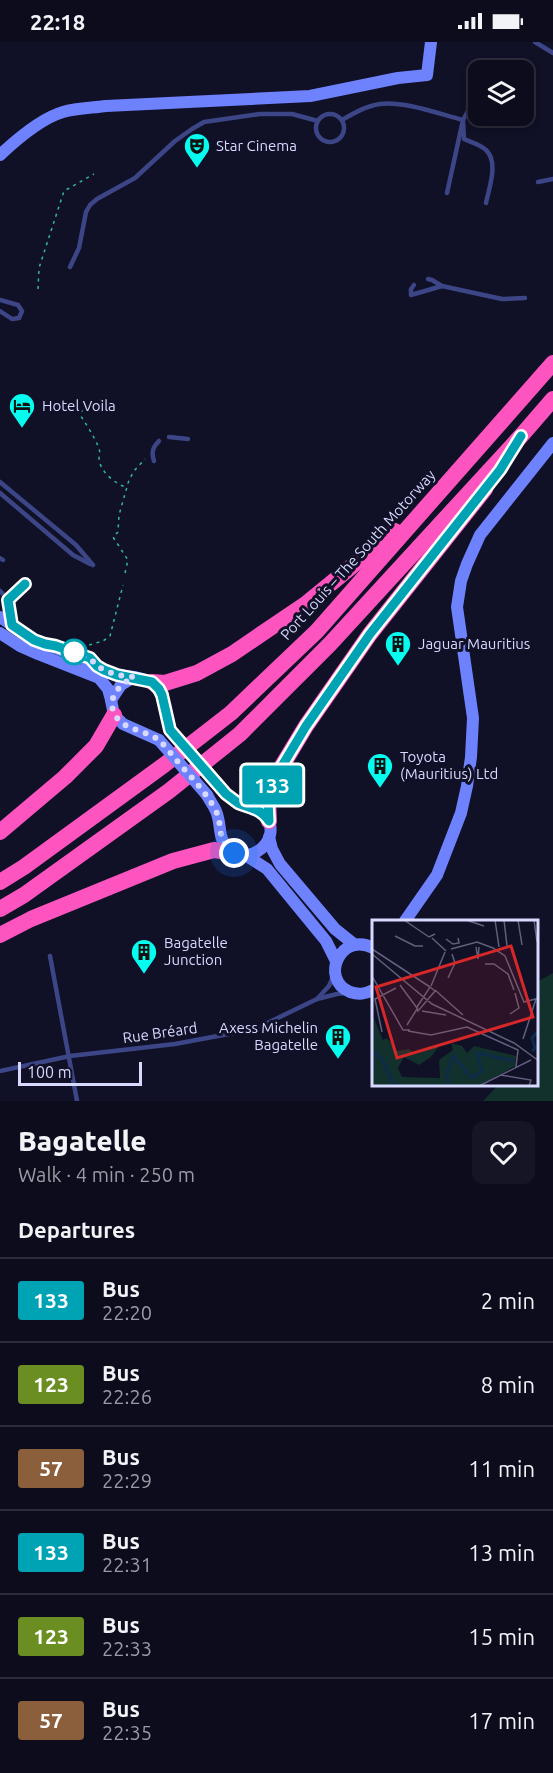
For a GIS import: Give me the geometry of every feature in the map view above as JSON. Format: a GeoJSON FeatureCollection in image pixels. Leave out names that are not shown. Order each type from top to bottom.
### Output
{"type":"FeatureCollection","features":[{"type":"Feature","properties":{"kind":"highway","name":"Port Louis – The South Motorway"},"geometry":{"type":"LineString","coordinates":[[0,882],[164,765],[231,713],[317,631],[553,363]]}},
{"type":"Feature","properties":{"kind":"highway"},"geometry":{"type":"LineString","coordinates":[[0,909],[24,895],[169,791],[240,734],[330,644],[553,399]]}},
{"type":"Feature","properties":{"kind":"highway"},"geometry":{"type":"LineString","coordinates":[[269,829],[270,789],[306,726],[370,634],[500,470],[521,436]]}},
{"type":"Feature","properties":{"kind":"highway"},"geometry":{"type":"LineString","coordinates":[[152,682],[165,683],[198,673],[232,654],[307,603],[434,499]]}},
{"type":"Feature","properties":{"kind":"highway"},"geometry":{"type":"LineString","coordinates":[[0,832],[65,777],[96,746],[113,707]]}},
{"type":"Feature","properties":{"kind":"highway"},"geometry":{"type":"LineString","coordinates":[[0,935],[31,919],[173,861],[214,850],[239,854]]}},
{"type":"Feature","properties":{"kind":"main road"},"geometry":{"type":"LineString","coordinates":[[0,155],[47,119],[61,112],[106,106],[310,96],[398,78],[426,75],[431,42]]}},
{"type":"Feature","properties":{"kind":"main road"},"geometry":{"type":"LineString","coordinates":[[406,920],[437,875],[461,813],[471,757],[473,718],[457,607],[461,581],[480,535],[553,443]]}},
{"type":"Feature","properties":{"kind":"main road"},"geometry":{"type":"LineString","coordinates":[[0,617],[34,640],[79,657],[117,675],[152,682],[162,695],[170,730],[226,794],[236,802],[265,815],[272,849],[280,864],[335,929],[355,945]]}},
{"type":"Feature","properties":{"kind":"main road"},"geometry":{"type":"LineString","coordinates":[[0,633],[20,646],[99,678],[108,689],[113,707],[123,724],[159,740],[207,795],[216,811],[221,838],[229,849],[267,869],[326,941],[336,966],[340,985],[365,993]]}},
{"type":"Feature","properties":{"kind":"main road"},"geometry":{"type":"LineString","coordinates":[[113,707],[121,685],[134,677]]}},
{"type":"Feature","properties":{"kind":"main road"},"geometry":{"type":"LineString","coordinates":[[239,854],[258,852],[263,848],[269,829]]}},
{"type":"Feature","properties":{"kind":"main road"},"geometry":{"type":"LineString","coordinates":[[336,966],[344,950],[355,945],[372,947]]}},
{"type":"Feature","properties":{"kind":"lane"},"geometry":{"type":"LineString","coordinates":[[536,42],[553,53]]}},
{"type":"Feature","properties":{"kind":"lane"},"geometry":{"type":"LineString","coordinates":[[342,120],[361,109],[381,104],[396,104],[463,120]]}},
{"type":"Feature","properties":{"kind":"lane"},"geometry":{"type":"LineString","coordinates":[[447,193],[463,120],[468,111]]}},
{"type":"Feature","properties":{"kind":"lane"},"geometry":{"type":"LineString","coordinates":[[70,267],[79,248],[86,212],[90,205],[135,178],[175,141],[192,129],[204,122],[260,114],[292,114],[318,121]]}},
{"type":"Feature","properties":{"kind":"lane"},"geometry":{"type":"LineString","coordinates":[[324,115],[337,115],[344,125],[342,135],[330,141],[326,140],[317,130],[318,121],[324,115]]}},
{"type":"Feature","properties":{"kind":"lane"},"geometry":{"type":"LineString","coordinates":[[463,120],[464,139],[486,149],[492,157],[492,171],[486,203]]}},
{"type":"Feature","properties":{"kind":"lane"},"geometry":{"type":"LineString","coordinates":[[538,182],[553,179]]}},
{"type":"Feature","properties":{"kind":"lane"},"geometry":{"type":"LineString","coordinates":[[428,279],[442,286],[502,299],[525,298]]}},
{"type":"Feature","properties":{"kind":"lane"},"geometry":{"type":"LineString","coordinates":[[414,285],[411,295],[442,286]]}},
{"type":"Feature","properties":{"kind":"lane"},"geometry":{"type":"LineString","coordinates":[[0,300],[18,305],[22,311],[19,318],[12,319],[0,312]]}},
{"type":"Feature","properties":{"kind":"lane"},"geometry":{"type":"LineString","coordinates":[[169,437],[188,439]]}},
{"type":"Feature","properties":{"kind":"lane"},"geometry":{"type":"LineString","coordinates":[[154,461],[153,448],[159,441]]}},
{"type":"Feature","properties":{"kind":"lane"},"geometry":{"type":"LineString","coordinates":[[0,482],[76,545],[93,565],[73,555],[0,493]]}},
{"type":"Feature","properties":{"kind":"lane"},"geometry":{"type":"LineString","coordinates":[[8,600],[25,584]]}},
{"type":"Feature","properties":{"kind":"lane"},"geometry":{"type":"LineString","coordinates":[[0,591],[8,600],[12,625]]}},
{"type":"Feature","properties":{"kind":"lane"},"geometry":{"type":"LineString","coordinates":[[50,956],[77,1101]]}},
{"type":"Feature","properties":{"kind":"lane"},"geometry":{"type":"LineString","coordinates":[[318,999],[329,986],[336,966]]}},
{"type":"Feature","properties":{"kind":"lane","name":"Rue Bréard"},"geometry":{"type":"LineString","coordinates":[[0,1071],[70,1056],[175,1044],[255,1029],[318,999],[337,994],[365,993]]}},
{"type":"Feature","properties":{"kind":"path"},"geometry":{"type":"LineString","coordinates":[[38,289],[39,268],[63,190],[94,174]]}},
{"type":"Feature","properties":{"kind":"path"},"geometry":{"type":"LineString","coordinates":[[79,413],[101,400]]}},
{"type":"Feature","properties":{"kind":"path"},"geometry":{"type":"LineString","coordinates":[[73,404],[98,444],[101,452],[99,461],[104,469],[115,483],[126,487]]}},
{"type":"Feature","properties":{"kind":"path"},"geometry":{"type":"LineString","coordinates":[[125,573],[128,560],[113,537],[118,532],[119,515],[126,487],[134,471],[153,448]]}},
{"type":"Feature","properties":{"kind":"path"},"geometry":{"type":"LineString","coordinates":[[82,647],[110,636],[123,585]]}},
{"type":"Feature","properties":{"kind":"green space"},"geometry":{"type":"Polygon","coordinates":[[[553,973],[553,1101],[483,1101],[497,1086],[538,1086],[538,981],[553,973]]]}},
{"type":"Feature","properties":{"kind":"bus line","name":"133"},"geometry":{"type":"LineString","coordinates":[[25,584],[8,600],[12,625],[34,640],[90,658],[104,670],[152,682],[162,695],[170,730],[226,794],[236,802],[260,811],[269,821],[270,789],[306,726],[370,634],[500,470],[521,436]]}},
{"type":"Feature","properties":{"kind":"place","name":"Star Cinema"},"geometry":{"type":"Point","coordinates":[197,169]}},
{"type":"Feature","properties":{"kind":"place","name":"Hotel Voila"},"geometry":{"type":"Point","coordinates":[22,429]}},
{"type":"Feature","properties":{"kind":"place","name":"Jaguar Mauritius"},"geometry":{"type":"Point","coordinates":[398,667]}},
{"type":"Feature","properties":{"kind":"place","name":"Toyota (Mauritius) Ltd"},"geometry":{"type":"Point","coordinates":[380,789]}},
{"type":"Feature","properties":{"kind":"place","name":"Bagatelle Junction"},"geometry":{"type":"Point","coordinates":[144,975]}},
{"type":"Feature","properties":{"kind":"place","name":"Axess Michelin Bagatelle"},"geometry":{"type":"Point","coordinates":[338,1060]}},
{"type":"Feature","properties":{"kind":"route"},"geometry":{"type":"LineString","coordinates":[[74,652],[90,658],[104,670],[117,675],[134,677],[115,692],[111,700],[114,715],[123,724],[159,740],[207,795],[216,811],[221,838],[234,853]]}}]}
